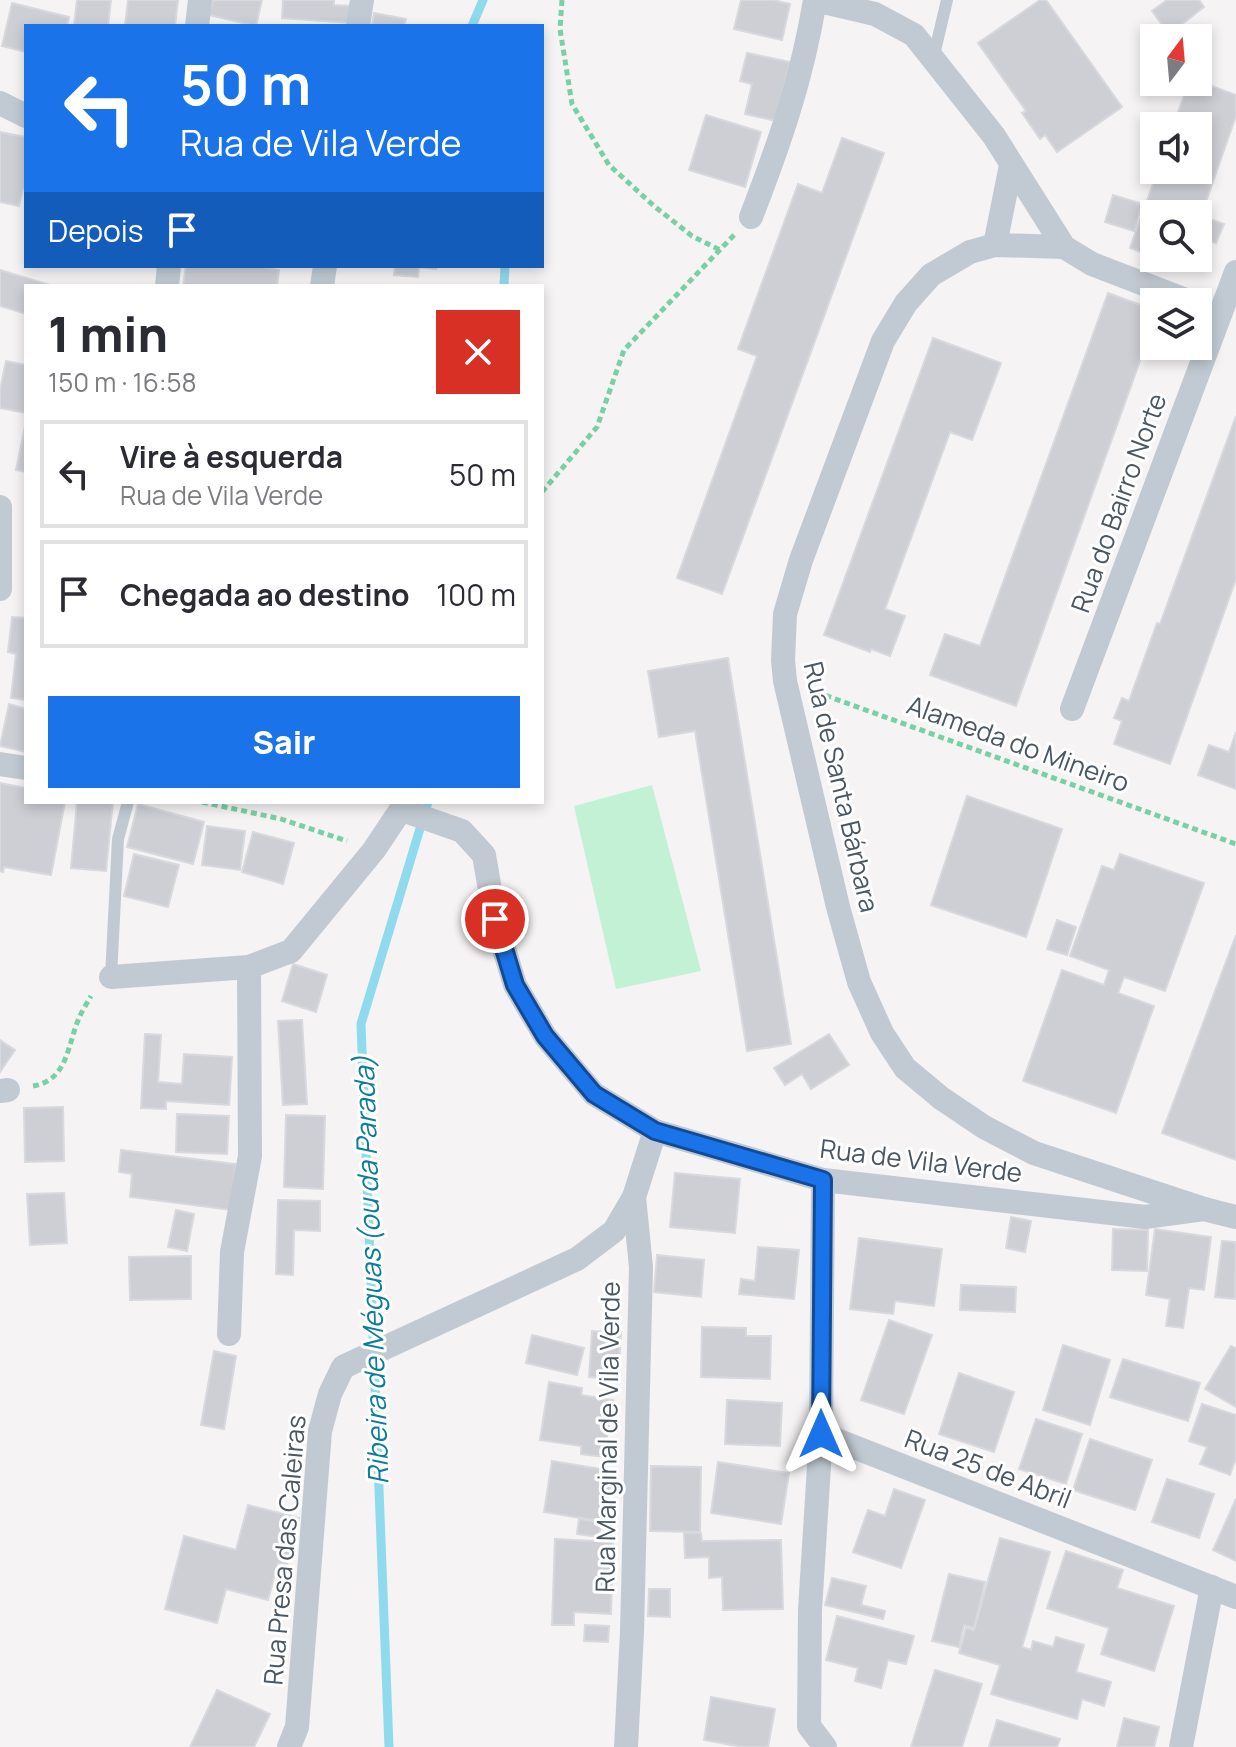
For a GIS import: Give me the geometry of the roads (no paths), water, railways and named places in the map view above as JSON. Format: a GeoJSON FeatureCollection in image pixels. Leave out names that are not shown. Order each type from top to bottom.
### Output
{"type":"FeatureCollection","features":[{"type":"Feature","properties":{"kind":"street"},"geometry":{"type":"LineString","coordinates":[[197,24],[200,0]]}},
{"type":"Feature","properties":{"kind":"street"},"geometry":{"type":"LineString","coordinates":[[358,24],[362,0]]}},
{"type":"Feature","properties":{"kind":"street"},"geometry":{"type":"LineString","coordinates":[[751,217],[784,131],[805,56],[815,0],[875,14],[914,35],[994,136],[1064,247],[1092,264],[1155,288]]}},
{"type":"Feature","properties":{"kind":"street"},"geometry":{"type":"LineString","coordinates":[[0,103],[24,115]]}},
{"type":"Feature","properties":{"kind":"street"},"geometry":{"type":"LineString","coordinates":[[995,245],[1011,165]]}},
{"type":"Feature","properties":{"kind":"street","name":"Rua de Santa Bárbara"},"geometry":{"type":"LineString","coordinates":[[1064,247],[995,245],[970,252],[931,275],[906,303],[883,341],[797,574],[785,614],[785,681],[838,907],[859,982],[882,1033],[905,1068],[941,1098],[984,1127],[1034,1153],[1204,1209]]}},
{"type":"Feature","properties":{"kind":"street","name":"Rua do Bairro Norte"},"geometry":{"type":"LineString","coordinates":[[1072,709],[1218,312],[1236,272]]}},
{"type":"Feature","properties":{"kind":"street"},"geometry":{"type":"LineString","coordinates":[[0,507],[0,589]]}},
{"type":"Feature","properties":{"kind":"street"},"geometry":{"type":"LineString","coordinates":[[0,764],[24,768]]}},
{"type":"Feature","properties":{"kind":"street"},"geometry":{"type":"LineString","coordinates":[[111,977],[249,967],[291,951],[374,850],[414,812]]}},
{"type":"Feature","properties":{"kind":"street","name":"Rua de Vila Verde"},"geometry":{"type":"LineString","coordinates":[[414,812],[462,831],[484,855],[495,919],[515,985],[545,1036],[594,1094],[655,1131],[823,1180],[1145,1217],[1204,1209],[1236,1217]]}},
{"type":"Feature","properties":{"kind":"street"},"geometry":{"type":"LineString","coordinates":[[229,1334],[232,1252],[250,1156],[249,967]]}},
{"type":"Feature","properties":{"kind":"street","name":"Rua Marginal de Vila Verde"},"geometry":{"type":"LineString","coordinates":[[626,1747],[632,1632],[641,1267],[634,1197],[655,1131]]}},
{"type":"Feature","properties":{"kind":"street"},"geometry":{"type":"LineString","coordinates":[[823,1180],[821,1434],[810,1610],[809,1726],[825,1747]]}},
{"type":"Feature","properties":{"kind":"street","name":"Rua Presa das Caleiras"},"geometry":{"type":"LineString","coordinates":[[289,1747],[297,1727],[320,1431],[330,1394],[343,1367],[577,1259],[614,1231],[634,1197]]}},
{"type":"Feature","properties":{"kind":"street","name":"Rua 25 de Abril"},"geometry":{"type":"LineString","coordinates":[[821,1434],[1236,1597]]}},
{"type":"Feature","properties":{"kind":"street"},"geometry":{"type":"LineString","coordinates":[[1181,1747],[1212,1587]]}},
{"type":"Feature","properties":{"kind":"lane"},"geometry":{"type":"LineString","coordinates":[[933,59],[947,0]]}},
{"type":"Feature","properties":{"kind":"lane"},"geometry":{"type":"LineString","coordinates":[[111,977],[118,839],[127,804]]}},
{"type":"Feature","properties":{"kind":"waterway","name":"Ribeira de Méguas (ou da Parada)"},"geometry":{"type":"LineString","coordinates":[[473,24],[483,0]]}},
{"type":"Feature","properties":{"kind":"waterway","name":"Ribeira de Méguas (ou da Parada)"},"geometry":{"type":"LineString","coordinates":[[504,284],[505,268]]}},
{"type":"Feature","properties":{"kind":"waterway","name":"Ribeira de Méguas (ou da Parada)"},"geometry":{"type":"LineString","coordinates":[[389,1747],[361,1024],[427,804]]}}]}
